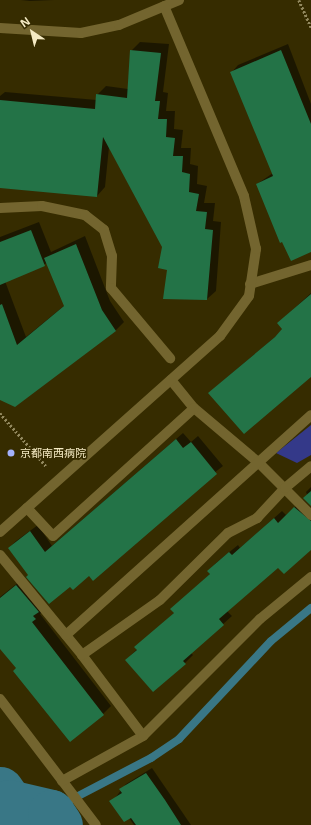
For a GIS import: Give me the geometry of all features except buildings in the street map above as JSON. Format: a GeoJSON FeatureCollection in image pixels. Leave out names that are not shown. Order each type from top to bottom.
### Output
{"type":"FeatureCollection","features":[{"type":"Feature","properties":{"kind":"street"},"geometry":{"type":"LineString","coordinates":[[0,28],[81,33],[119,25],[179,0]]}},
{"type":"Feature","properties":{"kind":"street"},"geometry":{"type":"LineString","coordinates":[[0,532],[220,336],[249,296],[256,250],[244,196],[164,6]]}},
{"type":"Feature","properties":{"kind":"street"},"geometry":{"type":"LineString","coordinates":[[0,208],[42,206],[85,215],[104,230],[112,256],[112,288],[170,358]]}},
{"type":"Feature","properties":{"kind":"street"},"geometry":{"type":"LineString","coordinates":[[250,284],[311,265]]}},
{"type":"Feature","properties":{"kind":"street"},"geometry":{"type":"LineString","coordinates":[[171,380],[194,408],[259,463],[311,515]]}},
{"type":"Feature","properties":{"kind":"street"},"geometry":{"type":"LineString","coordinates":[[28,508],[53,536],[194,408]]}},
{"type":"Feature","properties":{"kind":"street"},"geometry":{"type":"LineString","coordinates":[[66,635],[311,415]]}},
{"type":"Feature","properties":{"kind":"street"},"geometry":{"type":"LineString","coordinates":[[82,655],[160,600],[228,533],[257,518],[285,488],[311,466]]}},
{"type":"Feature","properties":{"kind":"street"},"geometry":{"type":"LineString","coordinates":[[0,555],[82,655],[143,736]]}},
{"type":"Feature","properties":{"kind":"street"},"geometry":{"type":"LineString","coordinates":[[65,784],[143,736],[260,619],[311,577]]}},
{"type":"Feature","properties":{"kind":"street"},"geometry":{"type":"LineString","coordinates":[[0,699],[96,825]]}},
{"type":"Feature","properties":{"kind":"path"},"geometry":{"type":"LineString","coordinates":[[299,0],[311,27]]}},
{"type":"Feature","properties":{"kind":"path"},"geometry":{"type":"LineString","coordinates":[[0,413],[47,466]]}},
{"type":"Feature","properties":{"kind":"shaded area"},"geometry":{"type":"Polygon","coordinates":[[[311,425],[311,455],[297,463],[276,453],[311,425]]]}},
{"type":"Feature","properties":{"kind":"waterway"},"geometry":{"type":"LineString","coordinates":[[51,813],[61,805],[151,758],[179,739],[271,641],[311,608]]}},
{"type":"Feature","properties":{"kind":"waterway"},"geometry":{"type":"LineString","coordinates":[[0,790],[9,803],[51,813],[59,825]]}},
{"type":"Feature","properties":{"kind":"waterway"},"geometry":{"type":"LineString","coordinates":[[0,809],[9,803]]}},
{"type":"Feature","properties":{"kind":"place","name":"京都南西病院"},"geometry":{"type":"Point","coordinates":[11,453]}}]}
